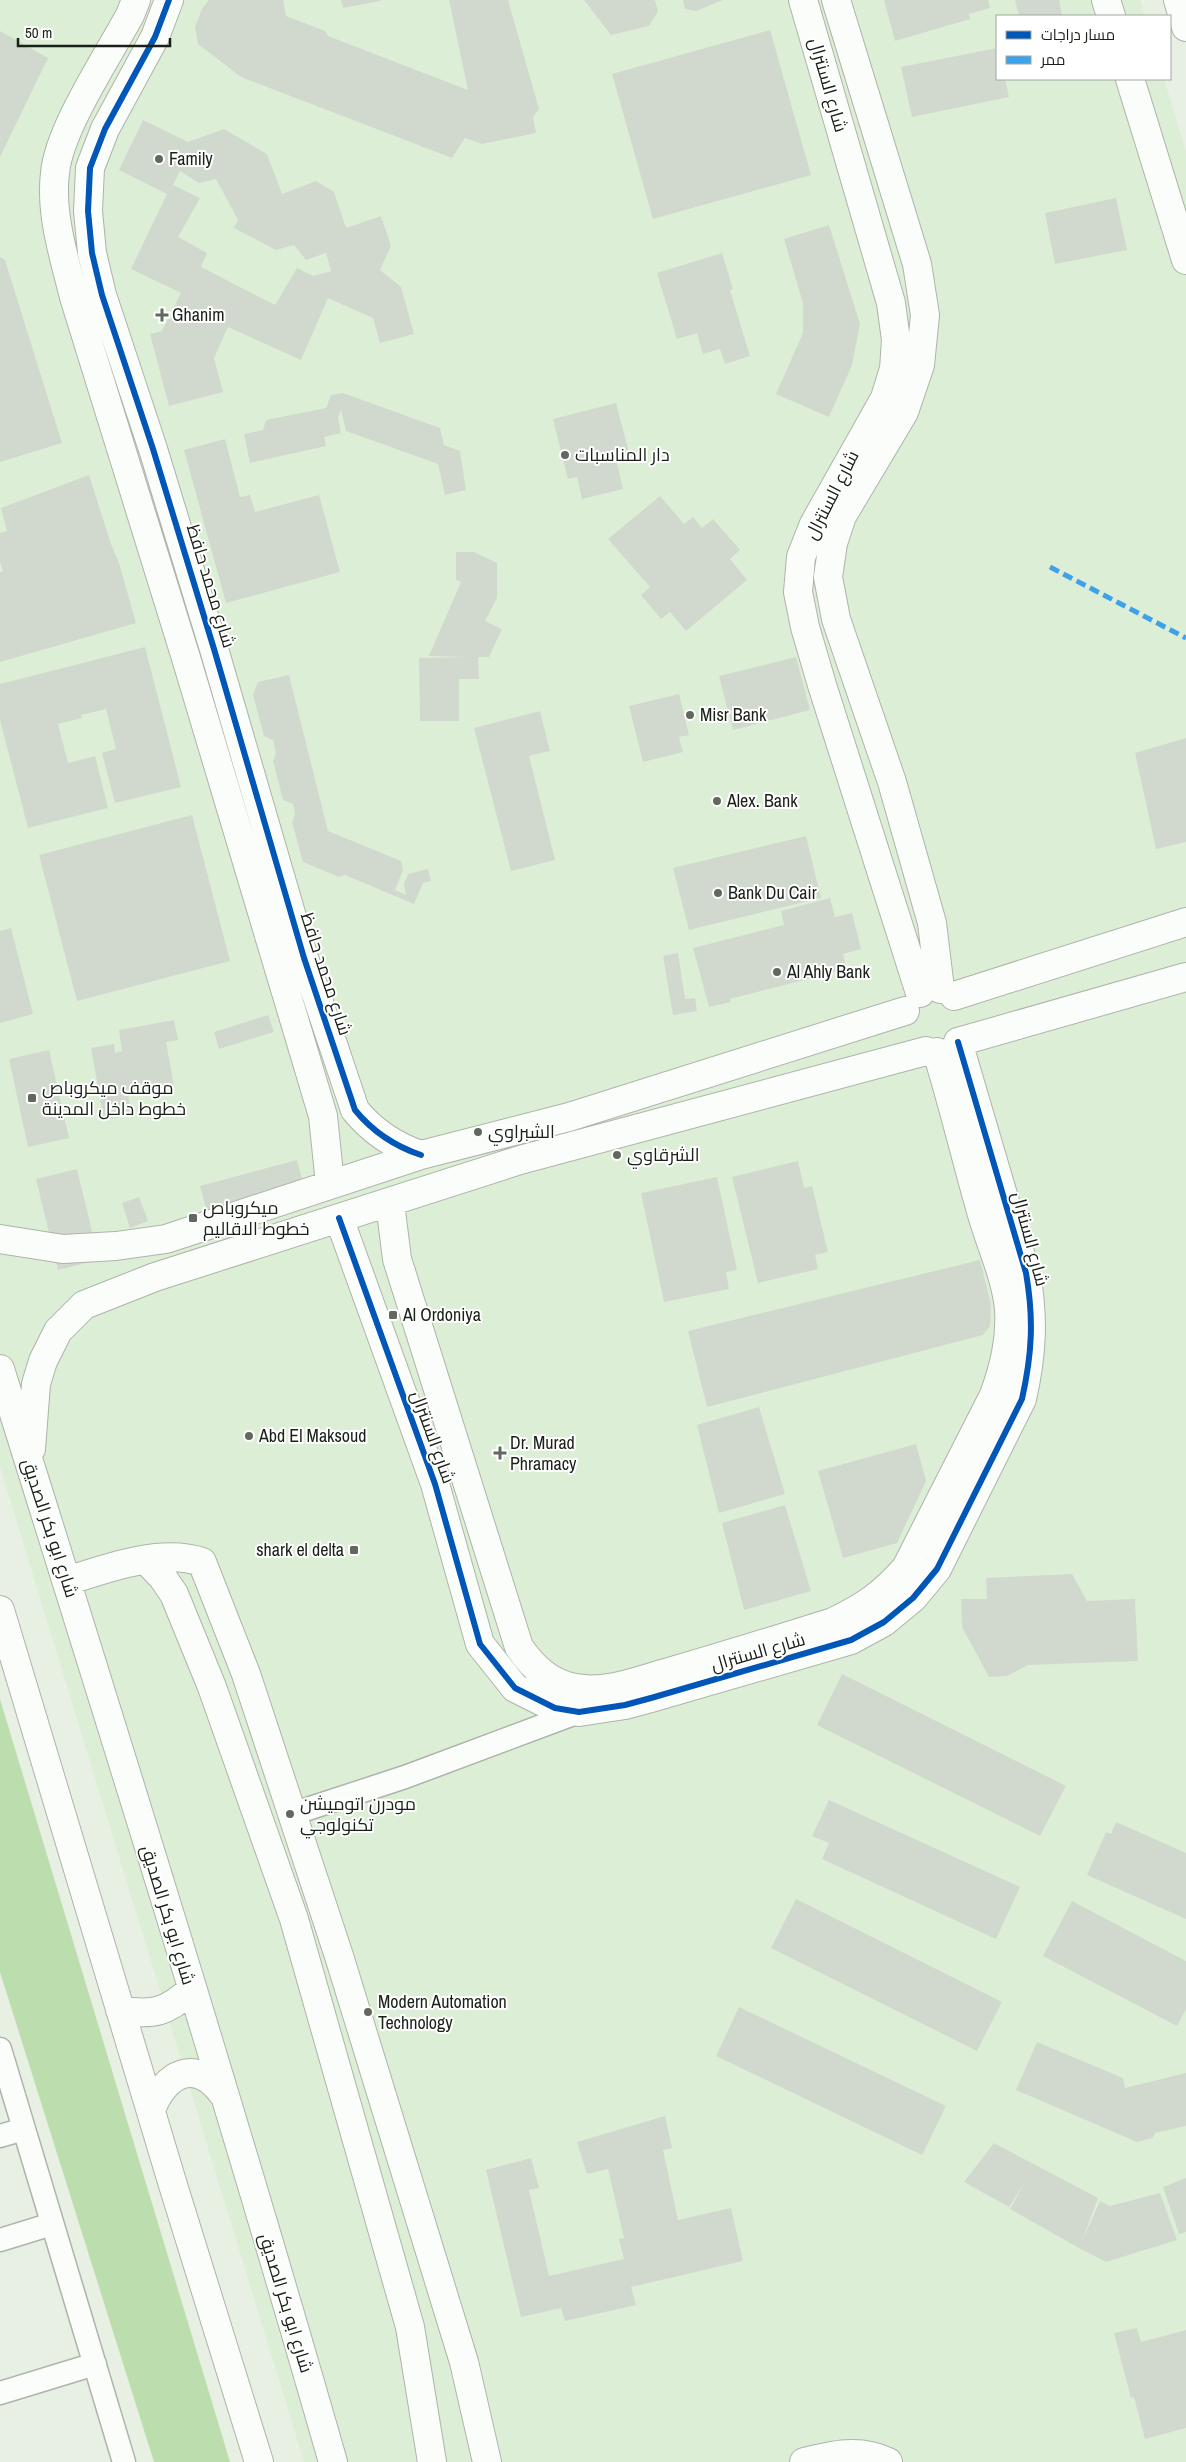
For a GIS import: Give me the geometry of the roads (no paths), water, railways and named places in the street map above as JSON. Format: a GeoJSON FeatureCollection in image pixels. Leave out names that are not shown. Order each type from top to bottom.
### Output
{"type":"FeatureCollection","features":[{"type":"Feature","properties":{"kind":"street"},"geometry":{"type":"LineString","coordinates":[[136,0],[130,16],[67,131],[54,172],[55,206],[62,249],[74,297],[186,658],[324,1116],[330,1184]]}},
{"type":"Feature","properties":{"kind":"street","name":"شارع محمد حافظ"},"geometry":{"type":"LineString","coordinates":[[169,0],[155,37],[105,129],[90,168],[88,211],[92,253],[102,295],[153,448],[214,649],[304,958],[355,1110],[369,1126],[402,1148],[421,1155]]}},
{"type":"Feature","properties":{"kind":"street","name":"شارع السنترال"},"geometry":{"type":"LineString","coordinates":[[803,0],[891,303],[896,340],[894,369],[884,398],[814,524],[801,557],[798,592],[805,627],[822,685],[898,922],[930,997]]}},
{"type":"Feature","properties":{"kind":"street","name":"شارع السنترال"},"geometry":{"type":"LineString","coordinates":[[836,0],[917,264],[925,315],[920,365],[904,412],[842,516],[833,543],[828,577],[836,619],[892,782],[926,907],[932,922],[930,997]]}},
{"type":"Feature","properties":{"kind":"street"},"geometry":{"type":"LineString","coordinates":[[1106,0],[1111,15]]}},
{"type":"Feature","properties":{"kind":"street"},"geometry":{"type":"LineString","coordinates":[[1178,0],[1186,28]]}},
{"type":"Feature","properties":{"kind":"street"},"geometry":{"type":"LineString","coordinates":[[819,55],[837,57],[845,54],[850,46]]}},
{"type":"Feature","properties":{"kind":"street"},"geometry":{"type":"LineString","coordinates":[[1130,80],[1186,260]]}},
{"type":"Feature","properties":{"kind":"street"},"geometry":{"type":"LineString","coordinates":[[848,152],[862,141],[871,140],[881,146]]}},
{"type":"Feature","properties":{"kind":"street"},"geometry":{"type":"LineString","coordinates":[[186,658],[214,649]]}},
{"type":"Feature","properties":{"kind":"street"},"geometry":{"type":"LineString","coordinates":[[822,685],[856,673]]}},
{"type":"Feature","properties":{"kind":"street"},"geometry":{"type":"LineString","coordinates":[[898,922],[926,907]]}},
{"type":"Feature","properties":{"kind":"street"},"geometry":{"type":"LineString","coordinates":[[0,1239],[63,1249],[116,1246],[166,1239],[316,1192],[330,1184],[421,1155],[569,1117],[930,997],[1186,922]]}},
{"type":"Feature","properties":{"kind":"street"},"geometry":{"type":"LineString","coordinates":[[30,1466],[36,1384],[43,1361],[58,1331],[73,1314],[84,1306],[155,1277],[520,1160],[945,1047],[1186,977]]}},
{"type":"Feature","properties":{"kind":"street"},"geometry":{"type":"LineString","coordinates":[[930,997],[964,1007],[966,1016],[964,1034],[945,1047],[911,1041],[903,1025],[930,997]]}},
{"type":"Feature","properties":{"kind":"street","name":"شارع السنترال"},"geometry":{"type":"LineString","coordinates":[[339,1218],[435,1484],[480,1644],[515,1688],[555,1708],[579,1712],[625,1705],[851,1640],[892,1616],[913,1598],[937,1569],[1022,1399],[1029,1368],[1032,1337],[1031,1305],[1026,1273],[973,1134],[945,1047]]}},
{"type":"Feature","properties":{"kind":"street"},"geometry":{"type":"LineString","coordinates":[[569,1117],[578,1145]]}},
{"type":"Feature","properties":{"kind":"street","name":"شارع السنترال"},"geometry":{"type":"LineString","coordinates":[[390,1203],[398,1259],[519,1647],[530,1662],[543,1674],[559,1683],[576,1688],[594,1690],[612,1687],[814,1628],[861,1609],[886,1591],[906,1568],[994,1395],[1006,1357],[1009,1338],[1009,1308],[1003,1279],[983,1218],[973,1134]]}},
{"type":"Feature","properties":{"kind":"street"},"geometry":{"type":"LineString","coordinates":[[247,1213],[257,1244]]}},
{"type":"Feature","properties":{"kind":"street","name":"شارع ابو بكر الصديق"},"geometry":{"type":"LineString","coordinates":[[0,1369],[67,1581],[279,2274],[333,2462]]}},
{"type":"Feature","properties":{"kind":"street"},"geometry":{"type":"LineString","coordinates":[[67,1581],[123,1564],[187,1556],[202,1562],[246,1674],[399,2148],[464,2362],[487,2462]]}},
{"type":"Feature","properties":{"kind":"street"},"geometry":{"type":"LineString","coordinates":[[458,1566],[490,1556]]}},
{"type":"Feature","properties":{"kind":"street"},"geometry":{"type":"LineString","coordinates":[[147,1561],[164,1578],[174,1594],[202,1660],[294,1919],[323,2015],[410,2326],[432,2462]]}},
{"type":"Feature","properties":{"kind":"street"},"geometry":{"type":"LineString","coordinates":[[0,1610],[120,2010],[260,2462]]}},
{"type":"Feature","properties":{"kind":"street"},"geometry":{"type":"LineString","coordinates":[[292,1814],[405,1777],[579,1712]]}},
{"type":"Feature","properties":{"kind":"street"},"geometry":{"type":"LineString","coordinates":[[294,1919],[323,1909]]}},
{"type":"Feature","properties":{"kind":"street"},"geometry":{"type":"LineString","coordinates":[[120,2010],[140,2014],[160,2012],[177,2003],[191,1990]]}},
{"type":"Feature","properties":{"kind":"street"},"geometry":{"type":"LineString","coordinates":[[0,2049],[124,2462]]}},
{"type":"Feature","properties":{"kind":"street"},"geometry":{"type":"LineString","coordinates":[[151,2110],[162,2087],[171,2078],[182,2074],[199,2074],[207,2077],[215,2082],[223,2094]]}},
{"type":"Feature","properties":{"kind":"street"},"geometry":{"type":"LineString","coordinates":[[0,2136],[24,2129]]}},
{"type":"Feature","properties":{"kind":"street"},"geometry":{"type":"LineString","coordinates":[[0,2240],[52,2224]]}},
{"type":"Feature","properties":{"kind":"street"},"geometry":{"type":"LineString","coordinates":[[0,2393],[95,2364]]}},
{"type":"Feature","properties":{"kind":"street"},"geometry":{"type":"LineString","coordinates":[[804,2462],[833,2454],[862,2453],[888,2462]]}},
{"type":"Feature","properties":{"kind":"place","name":"Family"},"geometry":{"type":"Point","coordinates":[159,159]}},
{"type":"Feature","properties":{"kind":"place","name":"Ghanim"},"geometry":{"type":"Point","coordinates":[162,315]}},
{"type":"Feature","properties":{"kind":"place","name":"دار المناسبات"},"geometry":{"type":"Point","coordinates":[565,455]}},
{"type":"Feature","properties":{"kind":"place","name":"Misr Bank"},"geometry":{"type":"Point","coordinates":[690,715]}},
{"type":"Feature","properties":{"kind":"place","name":"Alex. Bank"},"geometry":{"type":"Point","coordinates":[717,801]}},
{"type":"Feature","properties":{"kind":"place","name":"Bank Du Cair"},"geometry":{"type":"Point","coordinates":[718,893]}},
{"type":"Feature","properties":{"kind":"place","name":"Al Ahly Bank"},"geometry":{"type":"Point","coordinates":[777,972]}},
{"type":"Feature","properties":{"kind":"place","name":"موقف ميكروباص خطوط داخل المدينة"},"geometry":{"type":"Point","coordinates":[32,1098]}},
{"type":"Feature","properties":{"kind":"place","name":"الشبراوي"},"geometry":{"type":"Point","coordinates":[478,1132]}},
{"type":"Feature","properties":{"kind":"place","name":"الشرقاوي"},"geometry":{"type":"Point","coordinates":[617,1155]}},
{"type":"Feature","properties":{"kind":"place","name":"ميكروباص خطوط الاقاليم"},"geometry":{"type":"Point","coordinates":[193,1218]}},
{"type":"Feature","properties":{"kind":"place","name":"Al Ordoniya"},"geometry":{"type":"Point","coordinates":[393,1315]}},
{"type":"Feature","properties":{"kind":"place","name":"Abd El Maksoud"},"geometry":{"type":"Point","coordinates":[249,1436]}},
{"type":"Feature","properties":{"kind":"place","name":"Dr. Murad Phramacy"},"geometry":{"type":"Point","coordinates":[500,1453]}},
{"type":"Feature","properties":{"kind":"place","name":"shark el delta"},"geometry":{"type":"Point","coordinates":[354,1550]}},
{"type":"Feature","properties":{"kind":"place","name":"مودرن اتوميشن تكنولوجي"},"geometry":{"type":"Point","coordinates":[290,1814]}},
{"type":"Feature","properties":{"kind":"place","name":"Modern Automation Technology"},"geometry":{"type":"Point","coordinates":[368,2012]}}]}
